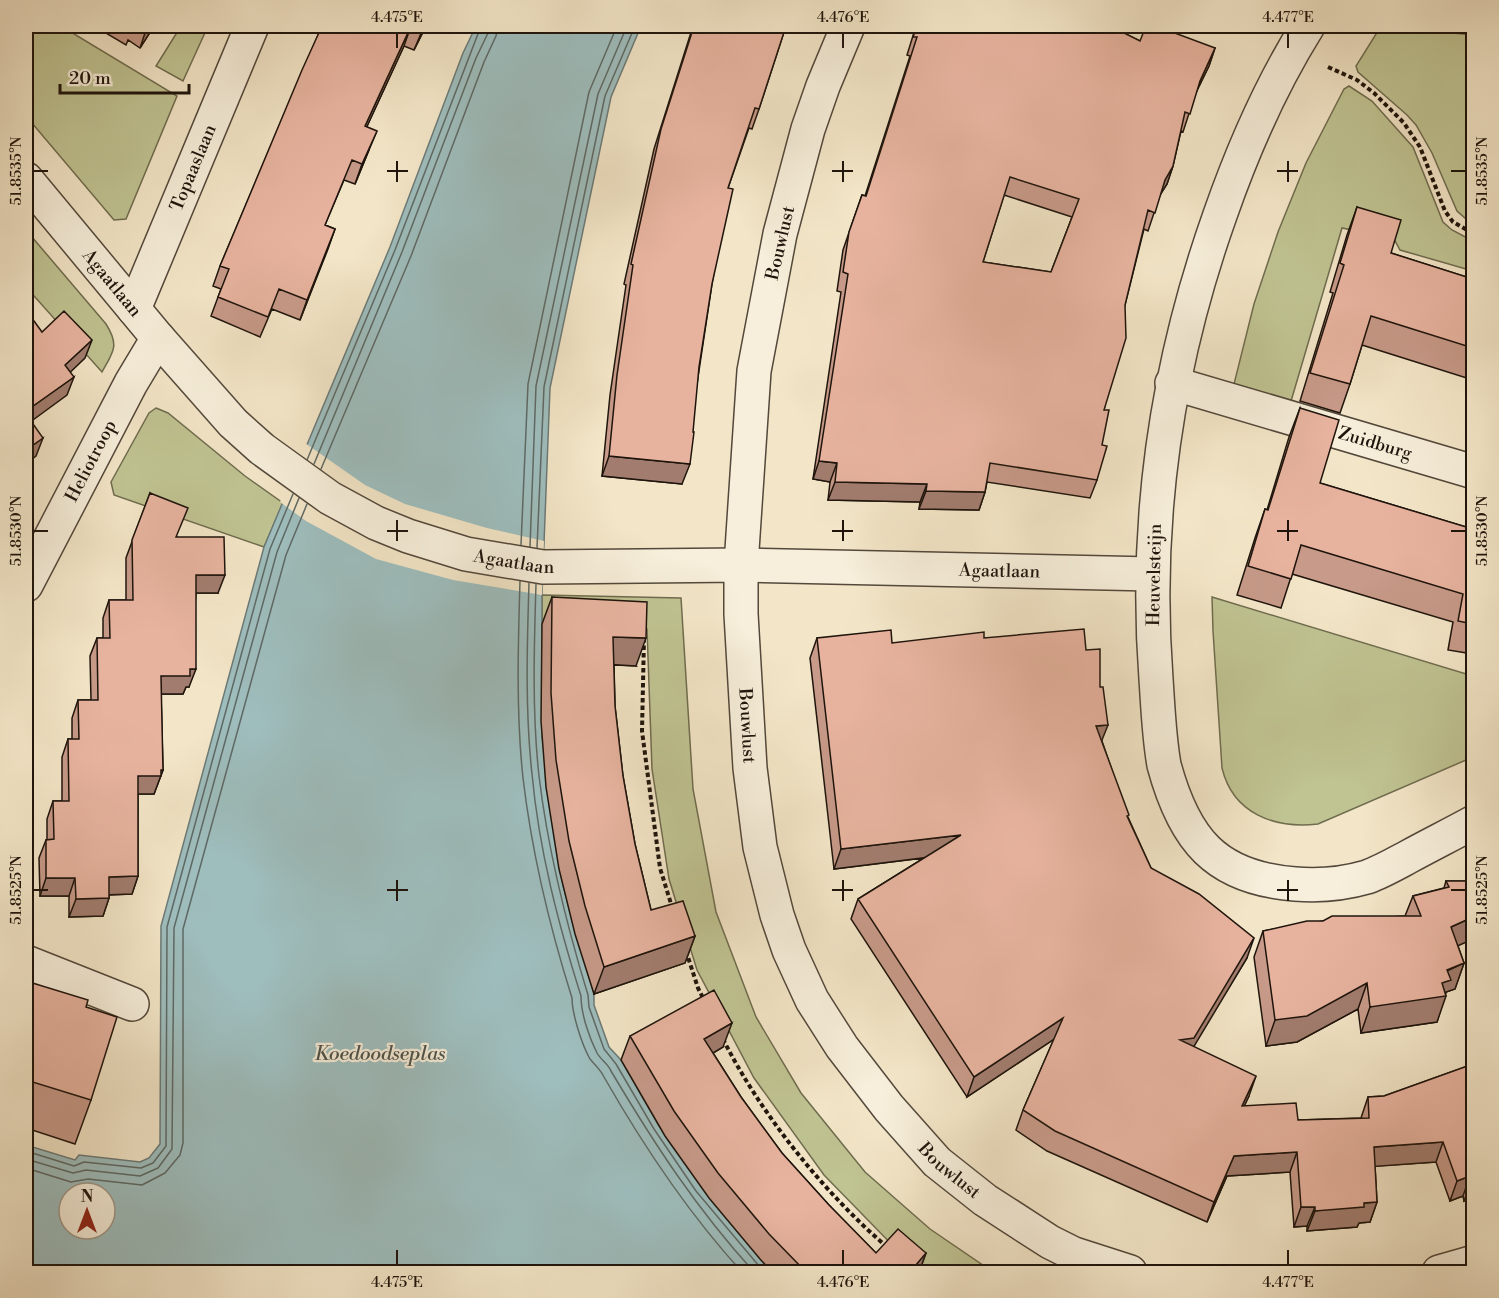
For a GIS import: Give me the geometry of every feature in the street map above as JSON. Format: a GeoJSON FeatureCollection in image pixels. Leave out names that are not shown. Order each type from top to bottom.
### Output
{"type":"FeatureCollection","features":[{"type":"Feature","properties":{"kind":"street","name":"Topaaslaan"},"geometry":{"type":"LineString","coordinates":[[134,309],[252,26]]}},
{"type":"Feature","properties":{"kind":"street","name":"Bouwlust"},"geometry":{"type":"LineString","coordinates":[[848,26],[808,129],[780,234],[754,371],[741,565],[742,642],[750,768],[760,847],[777,915],[797,968],[817,1009],[842,1047],[889,1108],[937,1162],[958,1180],[1050,1242],[1074,1254],[1130,1272]]}},
{"type":"Feature","properties":{"kind":"street","name":"Heuvelsteijn"},"geometry":{"type":"LineString","coordinates":[[1300,39],[1263,107],[1228,191],[1194,292],[1166,418],[1156,506],[1152,574],[1152,627],[1164,765],[1184,820],[1197,840],[1219,861],[1239,872],[1282,883],[1336,884],[1370,876],[1473,822]]}},
{"type":"Feature","properties":{"kind":"street","name":"Agaatlaan"},"geometry":{"type":"LineString","coordinates":[[26,179],[158,338],[233,423],[262,449],[330,498],[376,524],[466,554],[543,567],[741,565],[1152,574]]}},
{"type":"Feature","properties":{"kind":"street","name":"Heliotroop"},"geometry":{"type":"LineString","coordinates":[[26,585],[131,382],[158,338]]}},
{"type":"Feature","properties":{"kind":"street","name":"Zuidburg"},"geometry":{"type":"LineString","coordinates":[[1173,382],[1473,472]]}},
{"type":"Feature","properties":{"kind":"street"},"geometry":{"type":"LineString","coordinates":[[26,962],[132,1004]]}},
{"type":"Feature","properties":{"kind":"street"},"geometry":{"type":"LineString","coordinates":[[1439,1272],[1473,1262]]}},
{"type":"Feature","properties":{"kind":"path"},"geometry":{"type":"LineString","coordinates":[[1300,39],[1357,80],[1404,123],[1420,147],[1445,212],[1453,222],[1473,234]]}},
{"type":"Feature","properties":{"kind":"path"},"geometry":{"type":"LineString","coordinates":[[644,638],[642,731],[660,868],[674,912]]}},
{"type":"Feature","properties":{"kind":"path"},"geometry":{"type":"LineString","coordinates":[[684,945],[698,988],[708,1009]]}},
{"type":"Feature","properties":{"kind":"path"},"geometry":{"type":"LineString","coordinates":[[718,1029],[738,1069],[804,1162],[870,1232],[893,1252]]}},
{"type":"Feature","properties":{"kind":"green space"},"geometry":{"type":"Polygon","coordinates":[[[26,26],[61,26],[177,96],[126,219],[114,220],[26,116],[26,26]]]}},
{"type":"Feature","properties":{"kind":"green space"},"geometry":{"type":"Polygon","coordinates":[[[181,26],[208,26],[183,81],[156,66],[181,26]]]}},
{"type":"Feature","properties":{"kind":"green space"},"geometry":{"type":"Polygon","coordinates":[[[1381,26],[1473,35],[1473,225],[1457,211],[1432,153],[1416,125],[1358,72],[1356,66],[1381,26]]]}},
{"type":"Feature","properties":{"kind":"green space"},"geometry":{"type":"Polygon","coordinates":[[[1349,86],[1372,101],[1413,147],[1443,222],[1452,230],[1473,241],[1473,271],[1400,250],[1394,239],[1342,228],[1289,408],[1240,393],[1234,384],[1254,304],[1278,232],[1306,163],[1344,89],[1349,86]]]}},
{"type":"Feature","properties":{"kind":"green space"},"geometry":{"type":"Polygon","coordinates":[[[26,230],[106,324],[114,344],[102,372],[26,287],[26,230]]]}},
{"type":"Feature","properties":{"kind":"green space"},"geometry":{"type":"Polygon","coordinates":[[[156,408],[168,413],[245,476],[283,503],[264,547],[114,495],[111,482],[149,413],[156,408]]]}},
{"type":"Feature","properties":{"kind":"green space"},"geometry":{"type":"Polygon","coordinates":[[[542,595],[681,598],[693,789],[716,912],[756,1017],[801,1093],[865,1172],[930,1229],[993,1272],[928,1272],[901,1254],[824,1175],[754,1078],[697,970],[669,879],[652,769],[647,629],[542,624],[542,595]]]}},
{"type":"Feature","properties":{"kind":"green space"},"geometry":{"type":"Polygon","coordinates":[[[1212,597],[1473,676],[1473,757],[1318,824],[1286,824],[1258,815],[1236,797],[1222,768],[1212,597]]]}},
{"type":"Feature","properties":{"kind":"water","name":"Koedoodseplas"},"geometry":{"type":"Polygon","coordinates":[[[476,26],[641,26],[611,97],[550,388],[542,595],[542,737],[563,885],[594,994],[594,1005],[609,1047],[621,1060],[659,1126],[773,1272],[26,1272],[26,1145],[75,1160],[79,1155],[140,1162],[149,1158],[160,1144],[161,926],[264,547],[390,247],[463,53],[476,26]]]}},
{"type":"Feature","properties":{"kind":"pier"},"geometry":{"type":"Polygon","coordinates":[[[305,443],[365,485],[405,504],[487,528],[544,541],[542,595],[453,580],[376,559],[306,521],[280,502],[305,443]]]}},
{"type":"Feature","properties":{"kind":"building"},"geometry":{"type":"Polygon","coordinates":[[[322,26],[411,26],[365,126],[377,131],[362,164],[352,160],[325,225],[335,229],[307,300],[279,289],[268,317],[218,297],[229,269],[220,266],[322,26]]]}},
{"type":"Feature","properties":{"kind":"building"},"geometry":{"type":"Polygon","coordinates":[[[411,26],[424,26],[422,31],[411,26]]]}},
{"type":"Feature","properties":{"kind":"building"},"geometry":{"type":"Polygon","coordinates":[[[694,26],[786,26],[759,109],[755,108],[728,188],[733,189],[712,284],[699,367],[690,464],[609,456],[617,375],[633,265],[631,264],[661,129],[694,26]]]}},
{"type":"Feature","properties":{"kind":"building"},"geometry":{"type":"Polygon","coordinates":[[[917,26],[1110,26],[1140,41],[1146,26],[1156,26],[1215,48],[1200,81],[1190,114],[1185,112],[1173,166],[1165,180],[1155,213],[1148,210],[1125,305],[1126,338],[1104,410],[1109,410],[1102,445],[1107,446],[1097,480],[990,463],[985,492],[926,491],[927,484],[835,482],[837,463],[819,461],[848,274],[843,272],[849,232],[862,195],[866,196],[917,37],[913,37],[917,26]],[[1010,177],[983,262],[1051,272],[1079,199],[1010,177]]]}},
{"type":"Feature","properties":{"kind":"building"},"geometry":{"type":"Polygon","coordinates":[[[1357,207],[1401,220],[1391,253],[1473,279],[1473,348],[1371,316],[1350,384],[1310,373],[1344,265],[1340,263],[1357,207]]]}},
{"type":"Feature","properties":{"kind":"building"},"geometry":{"type":"Polygon","coordinates":[[[26,310],[42,332],[64,311],[92,340],[65,365],[74,377],[26,411],[26,310]]]}},
{"type":"Feature","properties":{"kind":"building"},"geometry":{"type":"Polygon","coordinates":[[[1300,408],[1339,420],[1320,483],[1473,529],[1473,624],[1458,621],[1463,594],[1301,545],[1291,579],[1248,566],[1300,408]]]}},
{"type":"Feature","properties":{"kind":"building"},"geometry":{"type":"Polygon","coordinates":[[[26,414],[43,438],[26,450],[26,414]]]}},
{"type":"Feature","properties":{"kind":"building"},"geometry":{"type":"Polygon","coordinates":[[[150,493],[188,508],[176,537],[224,537],[225,575],[196,575],[196,669],[190,669],[190,676],[161,676],[163,770],[161,770],[161,776],[138,776],[138,876],[109,877],[109,898],[76,899],[75,878],[46,878],[46,840],[54,839],[53,801],[69,801],[68,739],[79,739],[78,700],[98,700],[97,638],[110,638],[109,600],[133,600],[132,540],[150,493]]]}},
{"type":"Feature","properties":{"kind":"building"},"geometry":{"type":"Polygon","coordinates":[[[552,597],[647,602],[646,638],[613,637],[615,706],[623,776],[635,844],[651,910],[683,901],[695,936],[604,967],[585,906],[569,841],[556,760],[551,693],[552,597]]]}},
{"type":"Feature","properties":{"kind":"building"},"geometry":{"type":"Polygon","coordinates":[[[1084,629],[1086,650],[1100,649],[1100,687],[1103,687],[1108,725],[1096,726],[1129,815],[1127,816],[1151,868],[1199,894],[1254,938],[1194,1038],[1180,1040],[1256,1076],[1242,1106],[1296,1103],[1298,1120],[1369,1118],[1368,1097],[1384,1096],[1473,1064],[1473,1180],[1471,1181],[1470,1176],[1457,1181],[1443,1142],[1374,1147],[1377,1202],[1364,1203],[1364,1207],[1315,1211],[1315,1207],[1301,1207],[1297,1152],[1234,1156],[1214,1202],[1055,1131],[1023,1110],[1063,1018],[974,1077],[858,899],[961,835],[841,849],[817,638],[891,630],[892,643],[984,632],[984,638],[1084,629]]]}},
{"type":"Feature","properties":{"kind":"building"},"geometry":{"type":"Polygon","coordinates":[[[1446,881],[1473,881],[1473,917],[1451,927],[1464,963],[1447,970],[1451,980],[1442,983],[1446,996],[1370,1007],[1367,983],[1307,1016],[1275,1020],[1263,931],[1307,921],[1323,921],[1332,916],[1421,916],[1413,896],[1449,887],[1446,881]]]}},
{"type":"Feature","properties":{"kind":"building"},"geometry":{"type":"Polygon","coordinates":[[[26,981],[88,1000],[86,1007],[117,1017],[91,1100],[26,1080],[26,981]]]}},
{"type":"Feature","properties":{"kind":"building"},"geometry":{"type":"Polygon","coordinates":[[[714,990],[732,1023],[704,1039],[741,1097],[782,1153],[876,1253],[898,1229],[926,1253],[910,1272],[806,1272],[769,1234],[718,1173],[674,1111],[630,1036],[714,990]]]}}]}
